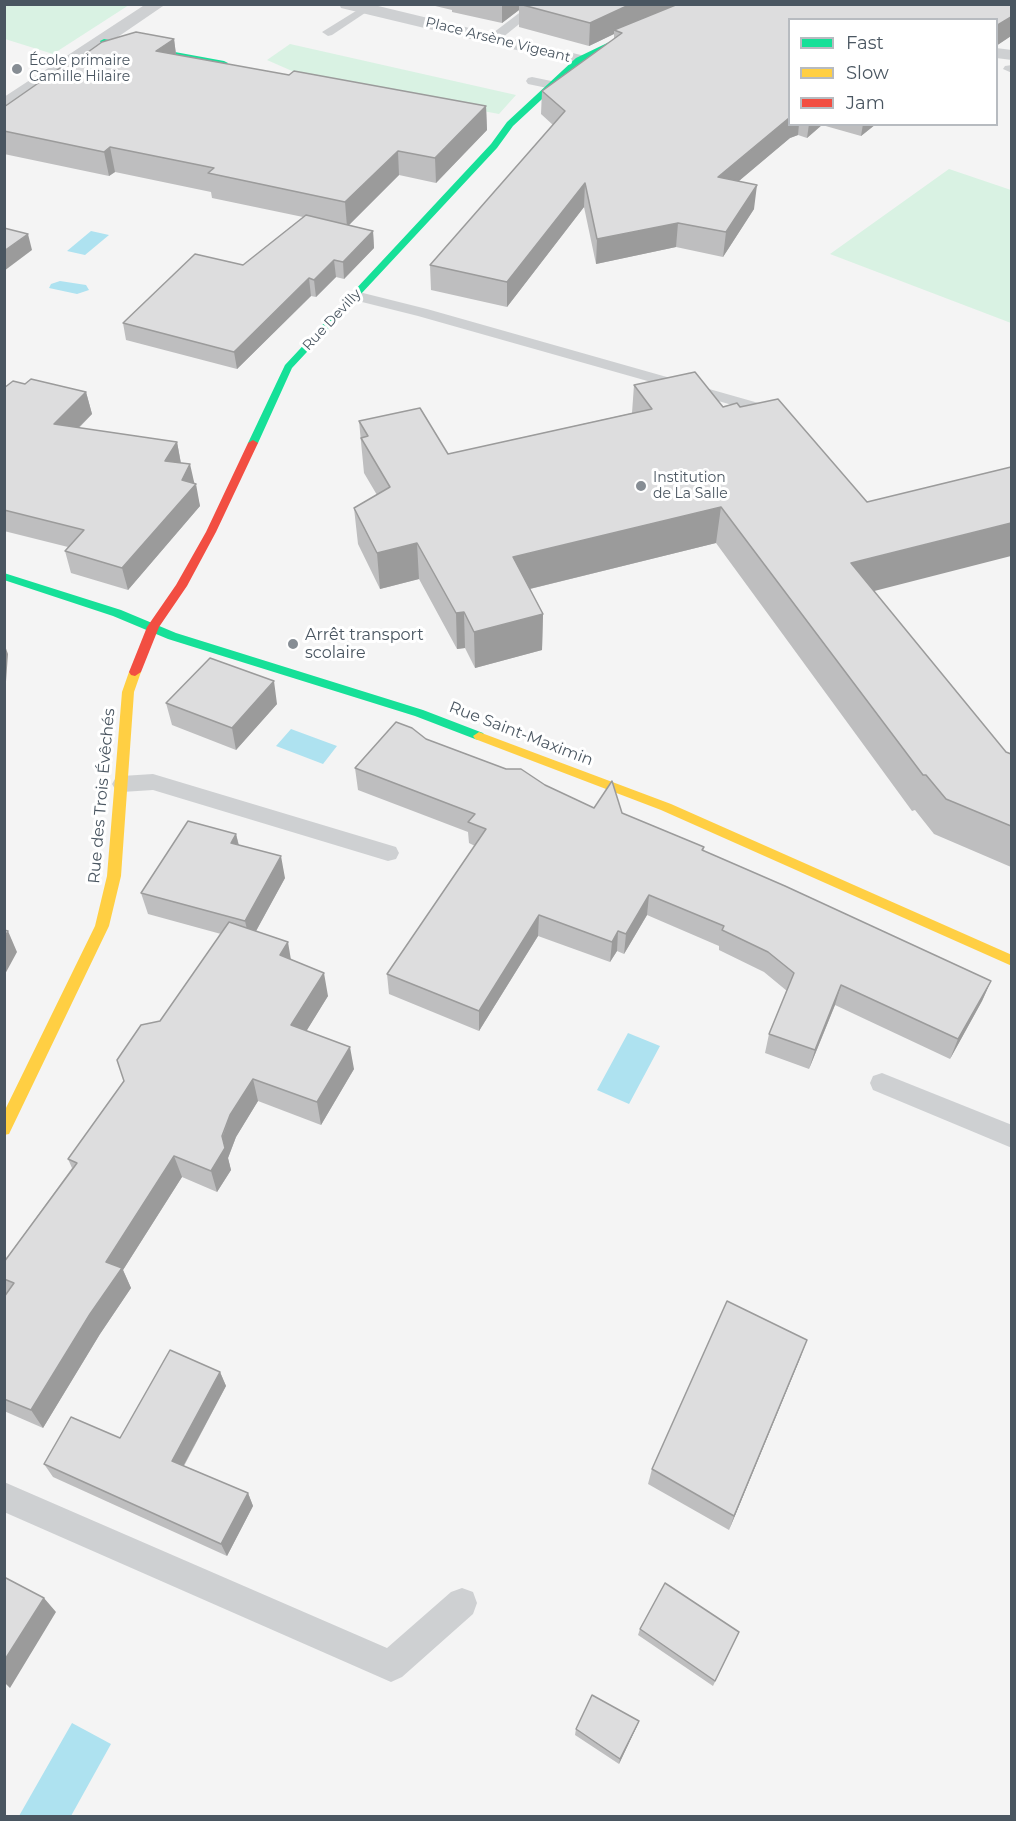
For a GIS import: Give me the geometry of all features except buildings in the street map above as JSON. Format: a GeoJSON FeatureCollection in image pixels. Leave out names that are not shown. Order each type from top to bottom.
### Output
{"type":"FeatureCollection","features":[{"type":"Feature","properties":{"kind":"street"},"geometry":{"type":"LineString","coordinates":[[4,106],[158,4]]}},
{"type":"Feature","properties":{"kind":"street","name":"Rue Devilly"},"geometry":{"type":"LineString","coordinates":[[153,627],[181,586],[211,532],[288,367],[495,146],[510,124],[579,60],[631,35],[710,4]]}},
{"type":"Feature","properties":{"kind":"street","name":"Place Arsène Vigeant"},"geometry":{"type":"LineString","coordinates":[[355,7],[579,60]]}},
{"type":"Feature","properties":{"kind":"street"},"geometry":{"type":"LineString","coordinates":[[104,41],[236,66]]}},
{"type":"Feature","properties":{"kind":"street"},"geometry":{"type":"LineString","coordinates":[[998,54],[1011,64]]}},
{"type":"Feature","properties":{"kind":"street"},"geometry":{"type":"LineString","coordinates":[[493,120],[510,124]]}},
{"type":"Feature","properties":{"kind":"street","name":"Rue Saint-Maximin"},"geometry":{"type":"LineString","coordinates":[[4,576],[47,589],[188,641],[419,712],[666,807],[1011,961]]}},
{"type":"Feature","properties":{"kind":"street","name":"Rue des Trois Évêchés"},"geometry":{"type":"LineString","coordinates":[[4,1129],[102,926],[114,876],[128,692],[153,627]]}},
{"type":"Feature","properties":{"kind":"lane"},"geometry":{"type":"LineString","coordinates":[[486,37],[539,4]]}},
{"type":"Feature","properties":{"kind":"lane"},"geometry":{"type":"LineString","coordinates":[[328,32],[355,7]]}},
{"type":"Feature","properties":{"kind":"lane"},"geometry":{"type":"LineString","coordinates":[[486,37],[516,8]]}},
{"type":"Feature","properties":{"kind":"lane"},"geometry":{"type":"LineString","coordinates":[[532,81],[552,85]]}},
{"type":"Feature","properties":{"kind":"lane"},"geometry":{"type":"LineString","coordinates":[[355,296],[422,312],[756,407]]}},
{"type":"Feature","properties":{"kind":"lane"},"geometry":{"type":"LineString","coordinates":[[122,784],[153,782],[388,853]]}},
{"type":"Feature","properties":{"kind":"lane"},"geometry":{"type":"LineString","coordinates":[[882,1083],[1011,1137]]}},
{"type":"Feature","properties":{"kind":"lane"},"geometry":{"type":"LineString","coordinates":[[4,1497],[391,1666],[462,1603]]}},
{"type":"Feature","properties":{"kind":"green space"},"geometry":{"type":"Polygon","coordinates":[[[5,4],[129,5],[53,54],[5,39],[5,4]]]}},
{"type":"Feature","properties":{"kind":"green space"},"geometry":{"type":"Polygon","coordinates":[[[290,44],[516,95],[499,114],[308,78],[267,60],[290,44]]]}},
{"type":"Feature","properties":{"kind":"green space"},"geometry":{"type":"Polygon","coordinates":[[[949,169],[1011,190],[1011,323],[830,254],[949,169]]]}},
{"type":"Feature","properties":{"kind":"water"},"geometry":{"type":"Polygon","coordinates":[[[91,231],[109,235],[85,255],[67,251],[91,231]]]}},
{"type":"Feature","properties":{"kind":"water"},"geometry":{"type":"Polygon","coordinates":[[[60,281],[86,285],[89,290],[77,294],[49,288],[51,284],[60,281]]]}},
{"type":"Feature","properties":{"kind":"water"},"geometry":{"type":"Polygon","coordinates":[[[291,729],[337,746],[323,764],[276,746],[291,729]]]}},
{"type":"Feature","properties":{"kind":"water"},"geometry":{"type":"Polygon","coordinates":[[[628,1033],[660,1046],[629,1104],[597,1090],[628,1033]]]}},
{"type":"Feature","properties":{"kind":"water"},"geometry":{"type":"Polygon","coordinates":[[[72,1723],[111,1744],[71,1816],[19,1816],[72,1723]]]}},
{"type":"Feature","properties":{"kind":"traffic: fast"},"geometry":{"type":"LineString","coordinates":[[253,443],[288,367],[494,146],[510,124],[579,60],[631,35],[710,4]]}},
{"type":"Feature","properties":{"kind":"traffic: fast"},"geometry":{"type":"LineString","coordinates":[[104,41],[224,63]]}},
{"type":"Feature","properties":{"kind":"traffic: fast"},"geometry":{"type":"LineString","coordinates":[[4,576],[117,613],[172,636],[419,713],[479,736]]}},
{"type":"Feature","properties":{"kind":"traffic: slow"},"geometry":{"type":"LineString","coordinates":[[4,1129],[102,926],[114,876],[128,692],[135,672]]}},
{"type":"Feature","properties":{"kind":"traffic: slow"},"geometry":{"type":"LineString","coordinates":[[479,736],[666,807],[1012,961]]}},
{"type":"Feature","properties":{"kind":"traffic: jam"},"geometry":{"type":"LineString","coordinates":[[135,672],[153,627],[181,586],[211,532],[253,443]]}},
{"type":"Feature","properties":{"kind":"place","name":"École primaire Camille Hilaire"},"geometry":{"type":"Point","coordinates":[17,69]}},
{"type":"Feature","properties":{"kind":"place","name":"Institution de La Salle"},"geometry":{"type":"Point","coordinates":[641,486]}},
{"type":"Feature","properties":{"kind":"place","name":"Arrêt transport scolaire"},"geometry":{"type":"Point","coordinates":[293,644]}}]}
